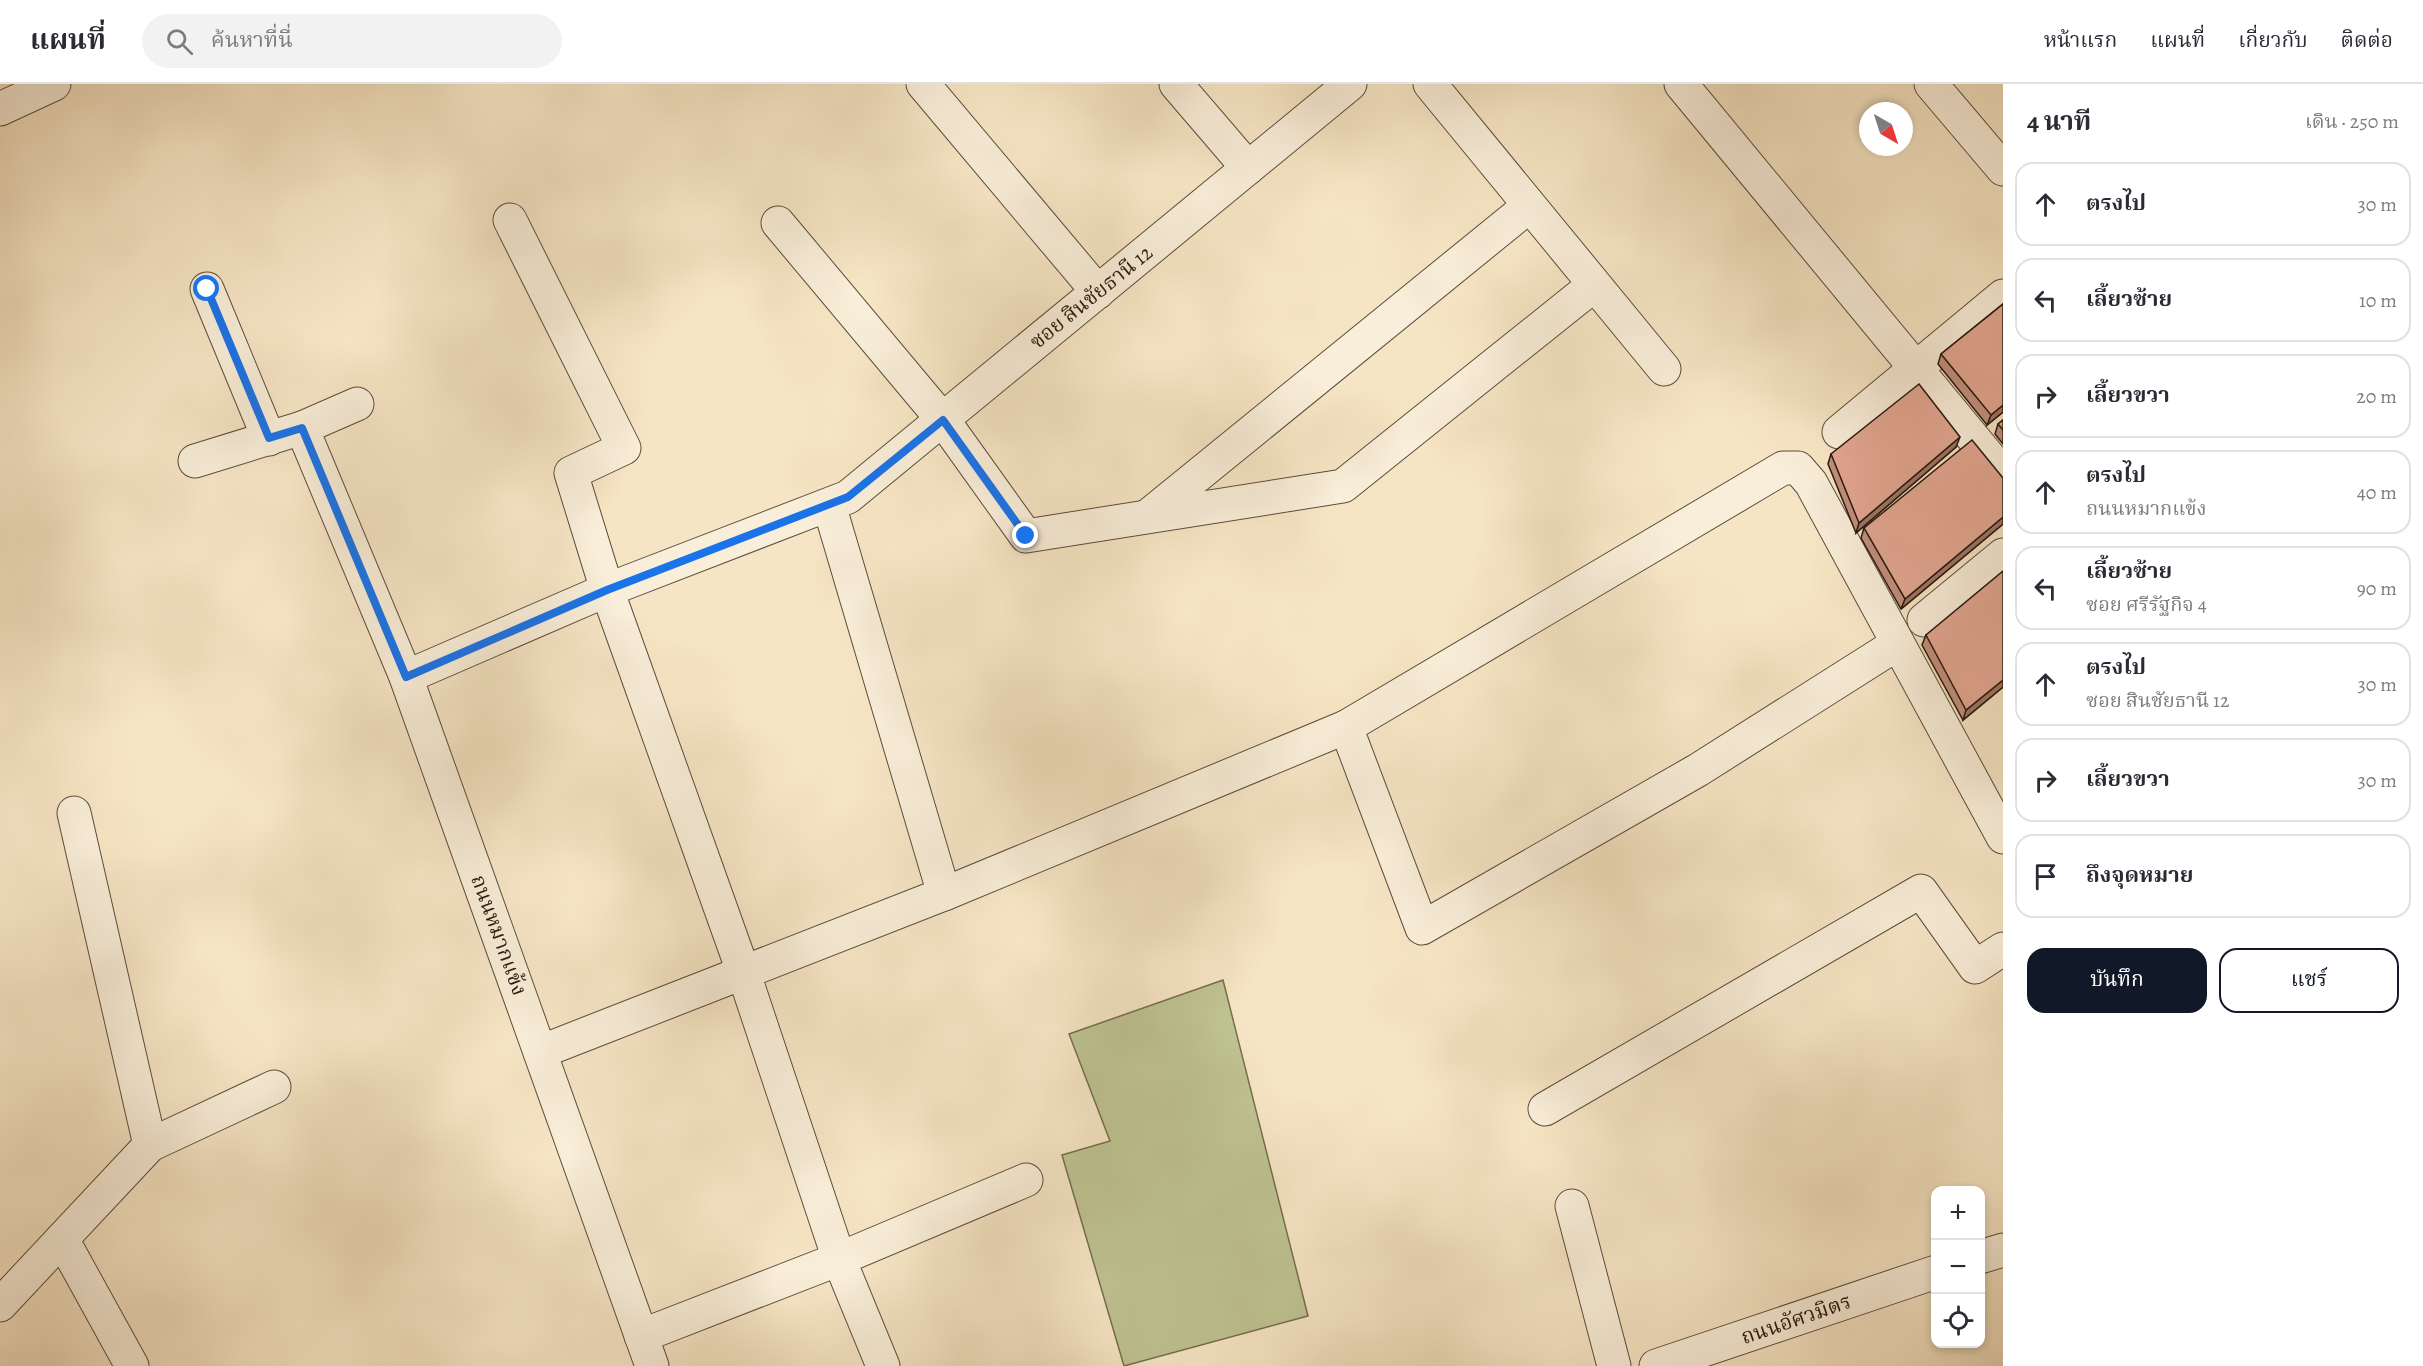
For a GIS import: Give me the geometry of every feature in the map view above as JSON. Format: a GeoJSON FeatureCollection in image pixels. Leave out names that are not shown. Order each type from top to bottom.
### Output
{"type":"FeatureCollection","features":[{"type":"Feature","properties":{"kind":"street"},"geometry":{"type":"LineString","coordinates":[[10,98],[54,84]]}},
{"type":"Feature","properties":{"kind":"street"},"geometry":{"type":"LineString","coordinates":[[922,84],[1098,292]]}},
{"type":"Feature","properties":{"kind":"street"},"geometry":{"type":"LineString","coordinates":[[1176,84],[1248,168]]}},
{"type":"Feature","properties":{"kind":"street","name":"ซอย สินชัยธานี 12"},"geometry":{"type":"LineString","coordinates":[[406,677],[607,590],[848,497],[1350,84]]}},
{"type":"Feature","properties":{"kind":"street"},"geometry":{"type":"LineString","coordinates":[[1430,84],[1664,369]]}},
{"type":"Feature","properties":{"kind":"street"},"geometry":{"type":"LineString","coordinates":[[1682,84],[2003,474]]}},
{"type":"Feature","properties":{"kind":"street"},"geometry":{"type":"LineString","coordinates":[[1931,84],[2003,169]]}},
{"type":"Feature","properties":{"kind":"street"},"geometry":{"type":"LineString","coordinates":[[1148,516],[1529,206]]}},
{"type":"Feature","properties":{"kind":"street"},"geometry":{"type":"LineString","coordinates":[[510,220],[624,448],[571,473],[607,590],[742,971],[839,1259],[883,1366]]}},
{"type":"Feature","properties":{"kind":"street"},"geometry":{"type":"LineString","coordinates":[[778,223],[943,420],[1026,536],[1343,486],[1594,285]]}},
{"type":"Feature","properties":{"kind":"street"},"geometry":{"type":"LineString","coordinates":[[207,289],[269,438]]}},
{"type":"Feature","properties":{"kind":"street"},"geometry":{"type":"LineString","coordinates":[[1839,432],[2003,296]]}},
{"type":"Feature","properties":{"kind":"street"},"geometry":{"type":"LineString","coordinates":[[195,461],[302,428],[357,404]]}},
{"type":"Feature","properties":{"kind":"street","name":"ถนนหมากแข้ง"},"geometry":{"type":"LineString","coordinates":[[302,428],[406,677],[652,1366]]}},
{"type":"Feature","properties":{"kind":"street"},"geometry":{"type":"LineString","coordinates":[[540,1052],[742,971],[944,894],[1346,727],[1783,468],[1798,468],[1810,483],[2003,837]]}},
{"type":"Feature","properties":{"kind":"street"},"geometry":{"type":"LineString","coordinates":[[829,505],[944,894]]}},
{"type":"Feature","properties":{"kind":"street"},"geometry":{"type":"LineString","coordinates":[[1924,620],[2003,555]]}},
{"type":"Feature","properties":{"kind":"street"},"geometry":{"type":"LineString","coordinates":[[1346,727],[1422,928],[1698,770],[1897,644]]}},
{"type":"Feature","properties":{"kind":"street"},"geometry":{"type":"LineString","coordinates":[[74,813],[150,1144]]}},
{"type":"Feature","properties":{"kind":"street"},"geometry":{"type":"LineString","coordinates":[[1545,1109],[1921,891],[1975,967],[2003,949]]}},
{"type":"Feature","properties":{"kind":"street"},"geometry":{"type":"LineString","coordinates":[[0,1305],[150,1144],[274,1087]]}},
{"type":"Feature","properties":{"kind":"street"},"geometry":{"type":"LineString","coordinates":[[641,1336],[839,1259],[1026,1180]]}},
{"type":"Feature","properties":{"kind":"street"},"geometry":{"type":"LineString","coordinates":[[1572,1206],[1614,1366]]}},
{"type":"Feature","properties":{"kind":"street"},"geometry":{"type":"LineString","coordinates":[[62,1239],[132,1366]]}},
{"type":"Feature","properties":{"kind":"street"},"geometry":{"type":"LineString","coordinates":[[1985,1255],[2003,1250]]}},
{"type":"Feature","properties":{"kind":"street","name":"ถนนอัศวมิตร"},"geometry":{"type":"LineString","coordinates":[[1656,1366],[1931,1273]]}},
{"type":"Feature","properties":{"kind":"green space"},"geometry":{"type":"Polygon","coordinates":[[[1223,980],[1308,1316],[1124,1366],[1062,1155],[1110,1141],[1069,1034],[1223,980]]]}},
{"type":"Feature","properties":{"kind":"building"},"geometry":{"type":"Polygon","coordinates":[[[2003,304],[2003,405],[1991,415],[1941,354],[2003,304]]]}},
{"type":"Feature","properties":{"kind":"building"},"geometry":{"type":"Polygon","coordinates":[[[1919,384],[1960,437],[1859,523],[1831,454],[1919,384]]]}},
{"type":"Feature","properties":{"kind":"building"},"geometry":{"type":"Polygon","coordinates":[[[2003,420],[2003,430],[1998,424],[2003,420]]]}},
{"type":"Feature","properties":{"kind":"building"},"geometry":{"type":"Polygon","coordinates":[[[1972,440],[2003,478],[2003,517],[1905,599],[1864,528],[1972,440]]]}},
{"type":"Feature","properties":{"kind":"building"},"geometry":{"type":"Polygon","coordinates":[[[2003,571],[2003,680],[1966,710],[1926,635],[2003,571]]]}},
{"type":"Feature","properties":{"kind":"route"},"geometry":{"type":"LineString","coordinates":[[207,289],[269,438],[302,428],[406,677],[607,590],[848,497],[943,420],[1026,536]]}}]}
